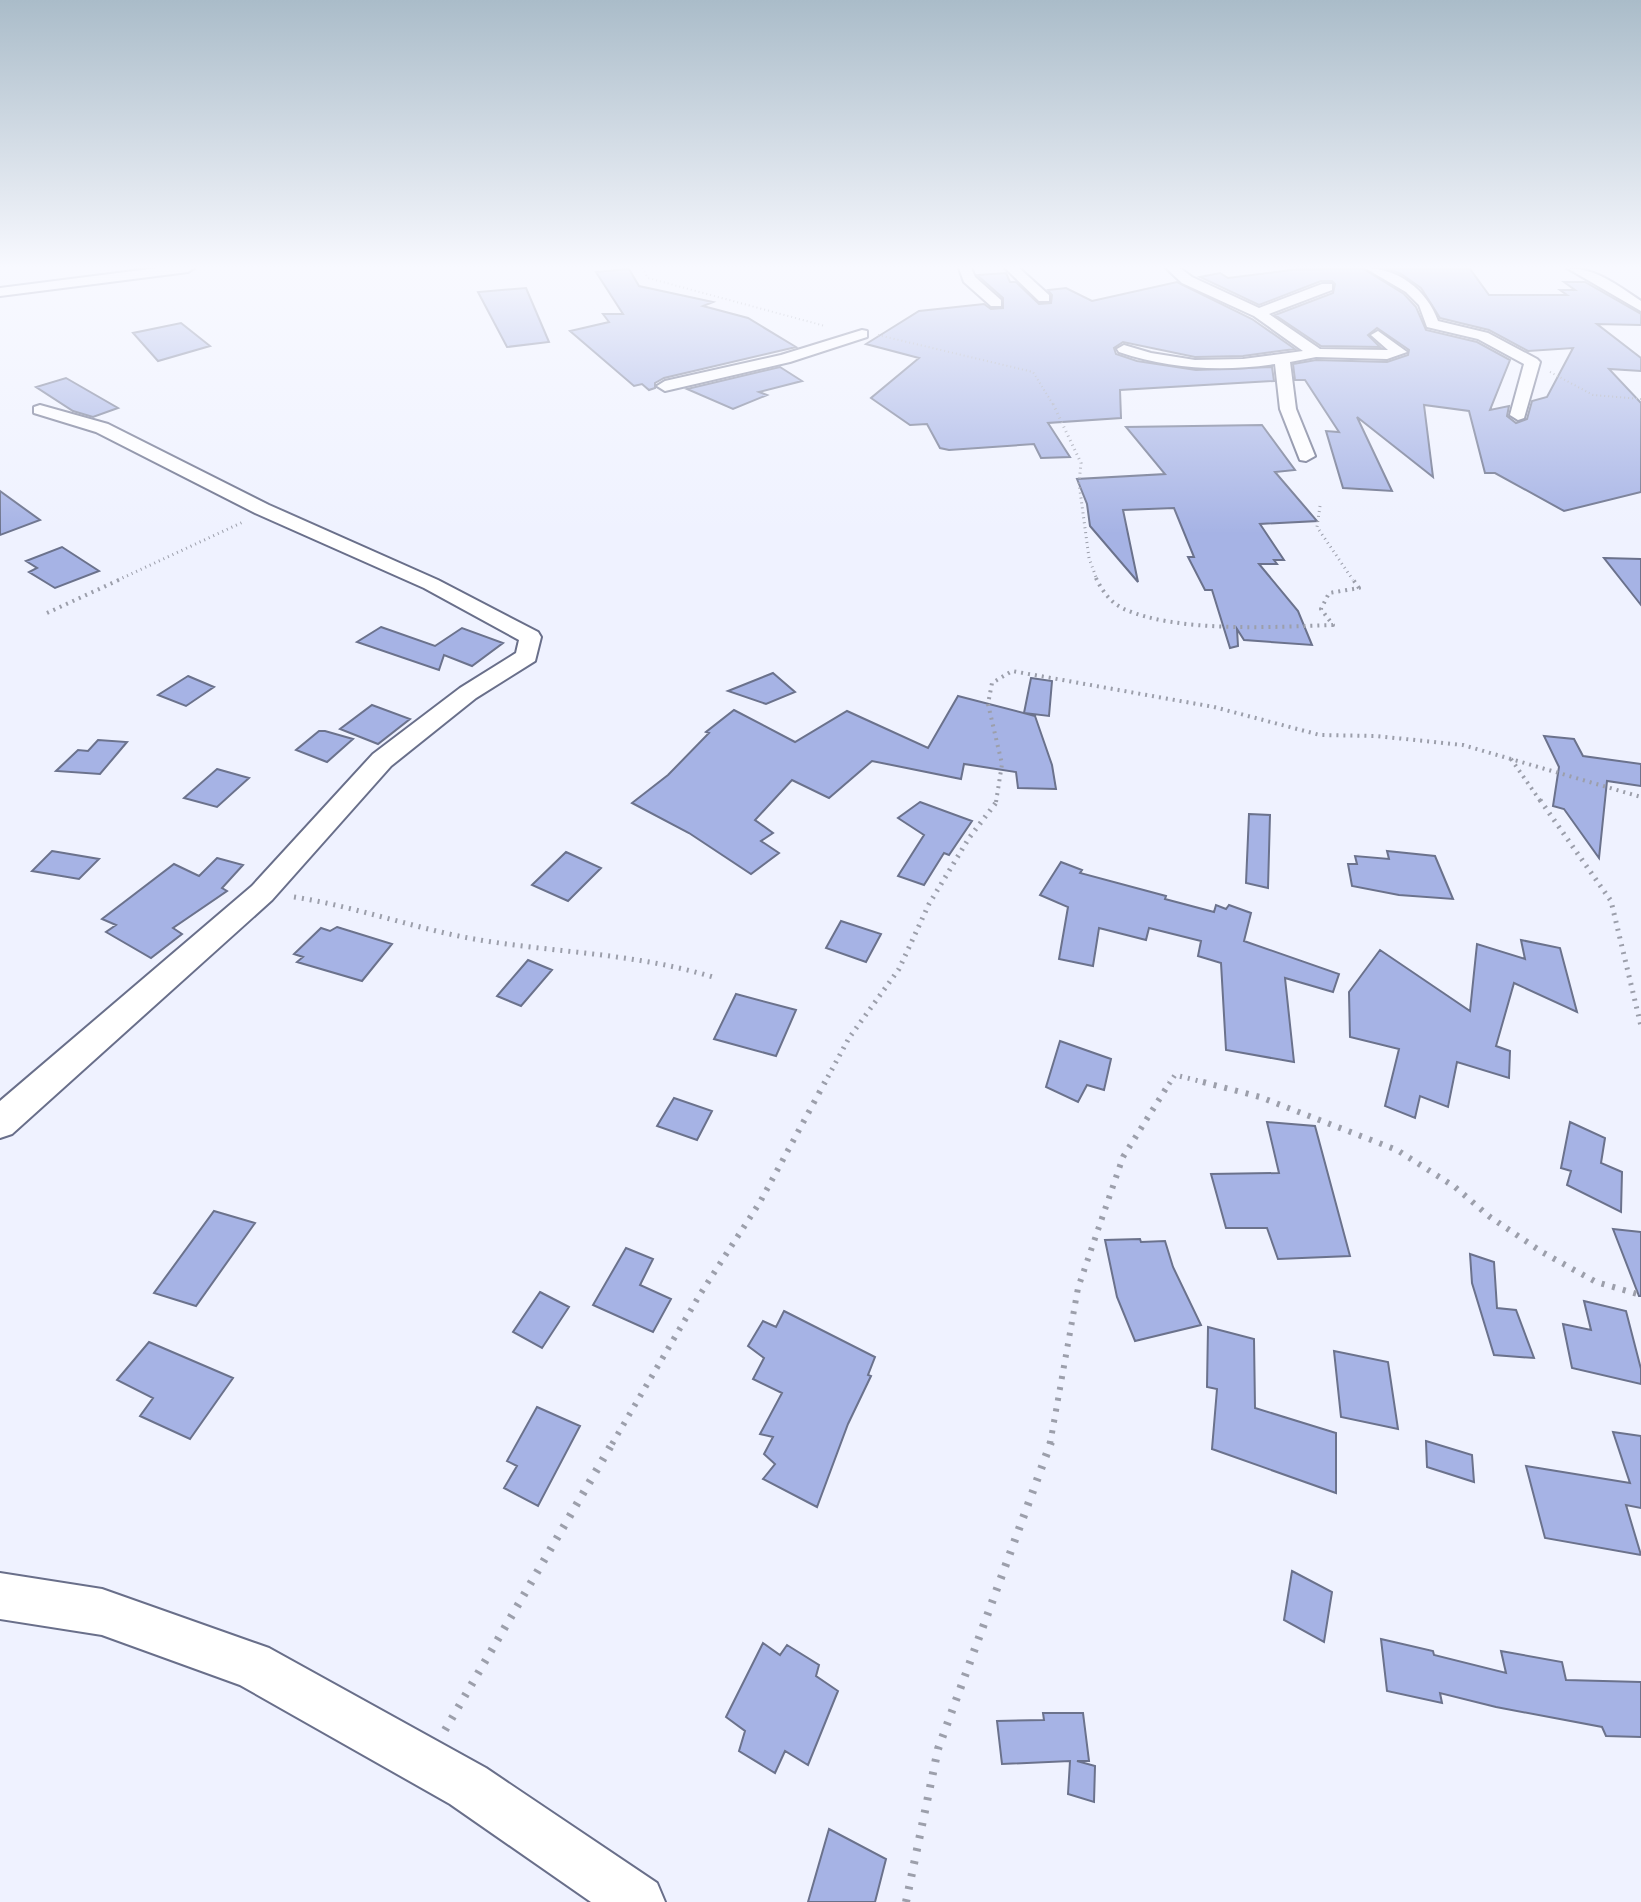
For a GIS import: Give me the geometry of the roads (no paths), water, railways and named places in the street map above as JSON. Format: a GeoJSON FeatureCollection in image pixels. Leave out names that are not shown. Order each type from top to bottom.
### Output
{"type":"FeatureCollection","features":[{"type":"Feature","properties":{"kind":"street"},"geometry":{"type":"LineString","coordinates":[[665,386],[792,357]]}},
{"type":"Feature","properties":{"kind":"street"},"geometry":{"type":"LineString","coordinates":[[1143,357],[1174,364],[1231,364],[1295,357]]}},
{"type":"Feature","properties":{"kind":"street"},"geometry":{"type":"LineString","coordinates":[[1518,415],[1532,362],[1522,357]]}},
{"type":"Feature","properties":{"kind":"street"},"geometry":{"type":"LineString","coordinates":[[1282,359],[1284,390],[1296,436],[1306,456]]}},
{"type":"Feature","properties":{"kind":"street"},"geometry":{"type":"LineString","coordinates":[[0,1123],[262,893],[382,760],[468,693],[527,656],[530,637],[431,584],[266,511],[102,428],[40,410]]}},
{"type":"Feature","properties":{"kind":"street"},"geometry":{"type":"LineString","coordinates":[[0,1596],[102,1612],[252,1665],[468,1786],[638,1902]]}}]}
